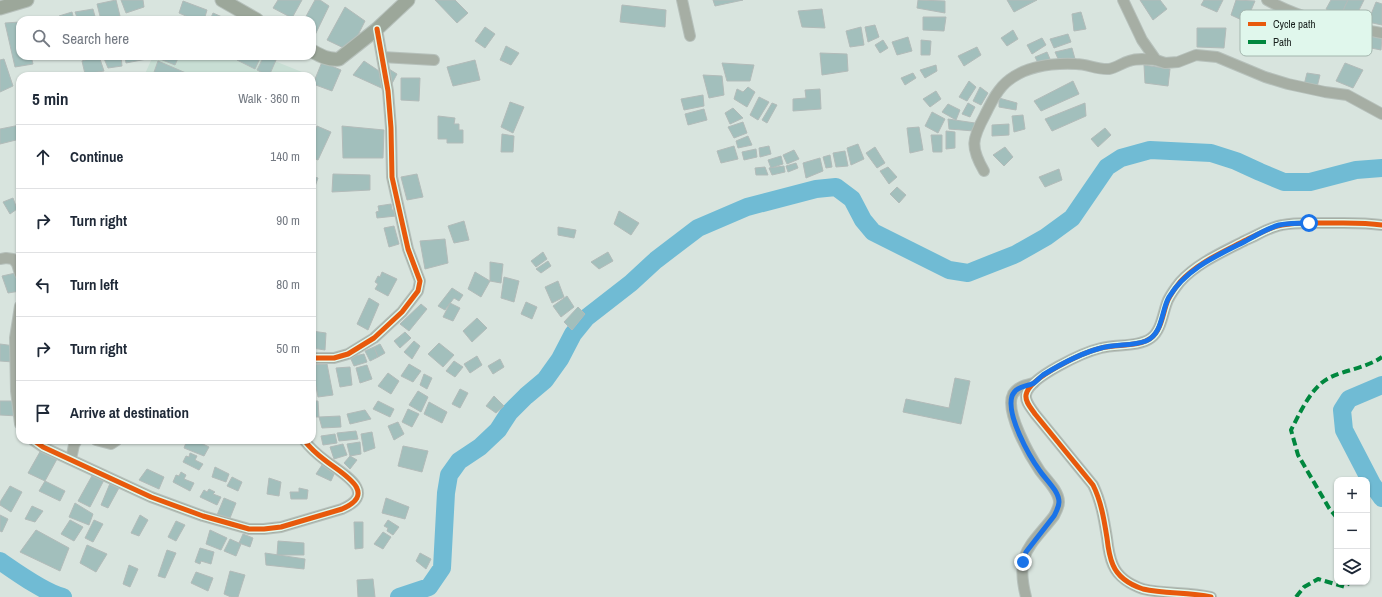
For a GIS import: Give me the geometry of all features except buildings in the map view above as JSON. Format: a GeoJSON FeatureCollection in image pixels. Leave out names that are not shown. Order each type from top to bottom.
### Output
{"type":"FeatureCollection","features":[{"type":"Feature","properties":{"kind":"main road"},"geometry":{"type":"LineString","coordinates":[[0,8],[27,0]]}},
{"type":"Feature","properties":{"kind":"main road"},"geometry":{"type":"LineString","coordinates":[[222,0],[250,16]]}},
{"type":"Feature","properties":{"kind":"main road"},"geometry":{"type":"LineString","coordinates":[[316,53],[324,58],[332,60],[339,59],[377,29],[408,0]]}},
{"type":"Feature","properties":{"kind":"street"},"geometry":{"type":"LineString","coordinates":[[682,0],[690,36]]}},
{"type":"Feature","properties":{"kind":"street"},"geometry":{"type":"LineString","coordinates":[[1124,0],[1142,40],[1156,60]]}},
{"type":"Feature","properties":{"kind":"street"},"geometry":{"type":"LineString","coordinates":[[1267,0],[1288,10]]}},
{"type":"Feature","properties":{"kind":"street"},"geometry":{"type":"LineString","coordinates":[[316,358],[334,358],[348,354],[374,338],[402,312],[412,300],[418,291],[420,281],[408,249],[392,177],[391,128],[388,91],[377,29]]}},
{"type":"Feature","properties":{"kind":"street"},"geometry":{"type":"LineString","coordinates":[[1372,31],[1382,33]]}},
{"type":"Feature","properties":{"kind":"street"},"geometry":{"type":"LineString","coordinates":[[984,171],[975,152],[973,142],[975,134],[996,96],[1008,80],[1028,70],[1048,66],[1077,64],[1109,69],[1140,58],[1165,63],[1178,62],[1196,55],[1217,57],[1265,77],[1288,84],[1347,95],[1382,114]]}},
{"type":"Feature","properties":{"kind":"street"},"geometry":{"type":"LineString","coordinates":[[382,57],[434,60]]}},
{"type":"Feature","properties":{"kind":"street"},"geometry":{"type":"LineString","coordinates":[[1210,597],[1143,589],[1130,583],[1119,575],[1113,565],[1109,553],[1101,505],[1093,485],[1058,444],[1027,402],[1026,395],[1034,383],[1052,370],[1085,353],[1101,348],[1146,341],[1153,337],[1158,330],[1168,299],[1180,282],[1206,261],[1268,229],[1294,223],[1367,223],[1382,225]]}},
{"type":"Feature","properties":{"kind":"street"},"geometry":{"type":"LineString","coordinates":[[0,259],[13,259],[16,263]]}},
{"type":"Feature","properties":{"kind":"street"},"geometry":{"type":"LineString","coordinates":[[16,327],[14,338],[16,391]]}},
{"type":"Feature","properties":{"kind":"street"},"geometry":{"type":"LineString","coordinates":[[1026,597],[1022,573],[1026,552],[1058,510],[1059,501],[1055,491],[1031,457],[1012,414],[1012,395],[1023,385],[1034,383]]}},
{"type":"Feature","properties":{"kind":"street"},"geometry":{"type":"LineString","coordinates":[[39,444],[120,483],[203,516],[249,529],[281,527],[342,509],[352,505],[357,499],[359,492],[355,483],[325,460],[308,444]]}},
{"type":"Feature","properties":{"kind":"street"},"geometry":{"type":"LineString","coordinates":[[71,459],[75,444]]}},
{"type":"Feature","properties":{"kind":"shaded area"},"geometry":{"type":"Polygon","coordinates":[[[151,60],[272,60],[302,72],[146,72],[151,60]]]}},
{"type":"Feature","properties":{"kind":"waterway"},"geometry":{"type":"LineString","coordinates":[[399,597],[429,587],[442,568],[446,493],[449,475],[459,461],[480,447],[498,430],[509,413],[545,380],[560,359],[573,334],[586,318],[631,283],[656,260],[698,228],[747,207],[816,189],[836,187],[852,199],[863,220],[873,232],[949,270],[968,273],[1016,254],[1046,237],[1072,218],[1107,167],[1121,158],[1150,150],[1211,153],[1236,161],[1284,182],[1310,182],[1356,170],[1382,168]]}},
{"type":"Feature","properties":{"kind":"waterway"},"geometry":{"type":"LineString","coordinates":[[1382,385],[1349,399],[1342,410],[1344,430],[1372,484],[1382,498]]}},
{"type":"Feature","properties":{"kind":"waterway"},"geometry":{"type":"LineString","coordinates":[[0,561],[39,587],[63,597]]}},
{"type":"Feature","properties":{"kind":"marked path"},"geometry":{"type":"LineString","coordinates":[[1334,514],[1298,455],[1291,430],[1307,400],[1324,381],[1382,357]]}},
{"type":"Feature","properties":{"kind":"marked path"},"geometry":{"type":"LineString","coordinates":[[1296,597],[1304,587],[1318,579],[1334,584]]}},
{"type":"Feature","properties":{"kind":"marked path"},"geometry":{"type":"LineString","coordinates":[[1338,585],[1345,587],[1347,585]]}},
{"type":"Feature","properties":{"kind":"cycle path"},"geometry":{"type":"LineString","coordinates":[[316,358],[334,358],[348,354],[374,338],[402,312],[418,291],[420,281],[408,249],[392,177],[391,128],[388,91],[377,29]]}},
{"type":"Feature","properties":{"kind":"cycle path"},"geometry":{"type":"LineString","coordinates":[[1211,597],[1143,589],[1130,583],[1118,573],[1113,565],[1109,552],[1102,510],[1093,485],[1027,403],[1026,395],[1029,388],[1058,366],[1083,354],[1101,348],[1140,343],[1151,338],[1158,330],[1169,298],[1178,284],[1187,275],[1211,258],[1264,231],[1277,226],[1298,223],[1368,223],[1382,225]]}},
{"type":"Feature","properties":{"kind":"cycle path"},"geometry":{"type":"LineString","coordinates":[[39,444],[151,497],[203,516],[249,529],[281,527],[342,509],[353,503],[358,497],[358,490],[354,484],[317,454],[307,444]]}},
{"type":"Feature","properties":{"kind":"route"},"geometry":{"type":"LineString","coordinates":[[1023,562],[1026,552],[1058,510],[1059,501],[1055,491],[1031,457],[1012,414],[1012,395],[1017,389],[1023,385],[1034,383],[1052,370],[1085,353],[1101,348],[1146,341],[1153,337],[1158,330],[1168,299],[1180,282],[1193,270],[1206,261],[1268,229],[1294,223],[1309,223]]}}]}
